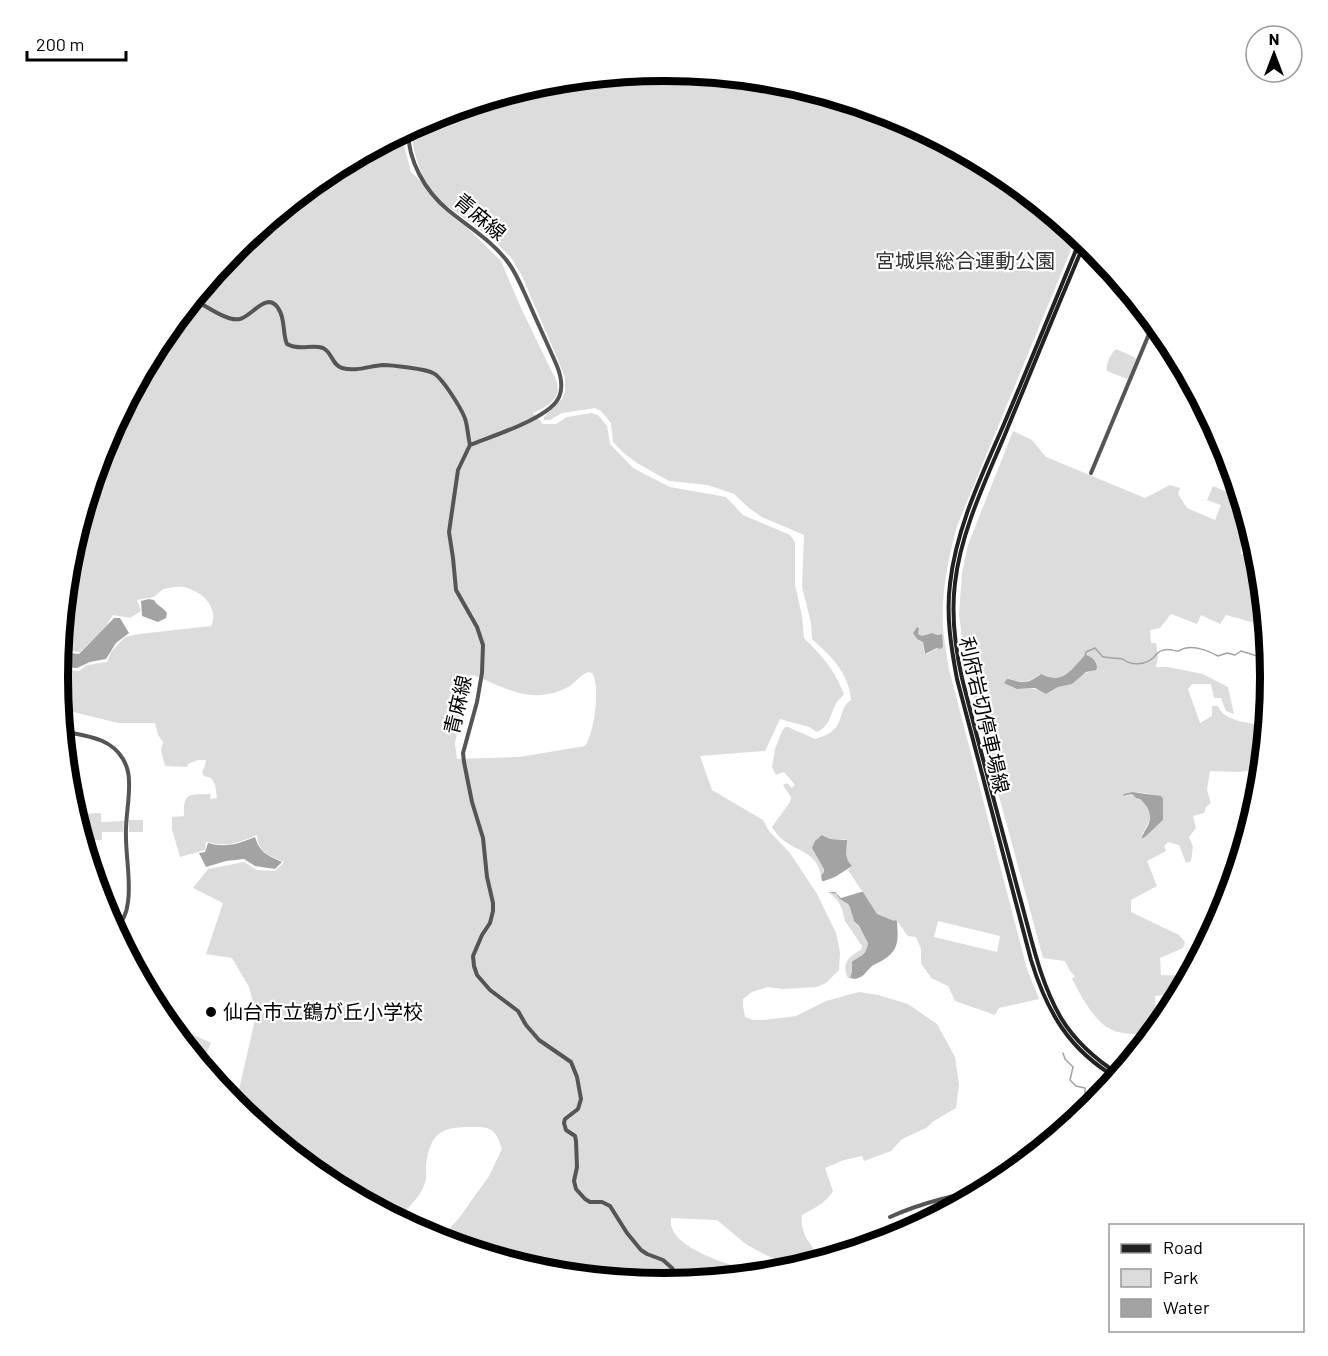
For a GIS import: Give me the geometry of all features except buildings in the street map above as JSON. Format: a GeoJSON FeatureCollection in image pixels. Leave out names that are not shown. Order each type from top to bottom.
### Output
{"type":"FeatureCollection","features":[{"type":"Feature","properties":{"kind":"main road","name":"利府岩切停車場線"},"geometry":{"type":"LineString","coordinates":[[1077,248],[960,534],[953,560],[948,626],[957,679],[1040,988],[1048,1007],[1066,1033],[1089,1058],[1110,1073]]}},
{"type":"Feature","properties":{"kind":"main road","name":"利府岩切停車場線"},"geometry":{"type":"LineString","coordinates":[[1081,252],[965,535],[958,559],[955,583],[954,624],[957,655],[966,698],[1044,981],[1056,1010],[1066,1026],[1092,1054],[1113,1070]]}},
{"type":"Feature","properties":{"kind":"street","name":"青麻線"},"geometry":{"type":"LineString","coordinates":[[409,139],[414,162],[429,190],[448,210],[487,239],[511,267],[546,341],[561,383],[559,398],[548,411],[509,430],[470,445],[458,470],[449,532],[456,590],[477,627],[483,645],[482,673],[477,702],[463,753],[472,802],[483,838],[493,911],[490,923],[473,956],[474,966],[477,975],[490,990],[518,1011],[539,1040],[572,1062],[581,1100],[578,1108],[565,1119],[564,1123],[566,1130],[574,1136],[576,1142],[577,1167],[574,1181],[576,1189],[590,1202],[602,1202],[610,1206],[641,1250],[663,1260],[676,1274]]}},
{"type":"Feature","properties":{"kind":"street"},"geometry":{"type":"LineString","coordinates":[[201,303],[236,320],[251,313],[261,304],[273,303],[279,310],[287,344],[299,348],[324,349],[340,368],[356,369],[391,365],[433,373],[441,379],[464,417],[470,445]]}},
{"type":"Feature","properties":{"kind":"street"},"geometry":{"type":"LineString","coordinates":[[1091,473],[1150,333]]}},
{"type":"Feature","properties":{"kind":"street"},"geometry":{"type":"LineString","coordinates":[[71,733],[98,738],[108,743],[117,751],[128,771],[126,838],[128,903],[120,922]]}},
{"type":"Feature","properties":{"kind":"street"},"geometry":{"type":"LineString","coordinates":[[890,1217],[931,1201],[963,1194]]}},
{"type":"Feature","properties":{"kind":"green space","name":"宮城県総合運動公園"},"geometry":{"type":"Polygon","coordinates":[[[664,81],[742,87],[780,93],[856,113],[928,143],[995,182],[1027,205],[1073,244],[957,526],[944,589],[943,628],[949,669],[1027,969],[1039,999],[999,1008],[995,1015],[955,1001],[948,986],[931,978],[921,963],[921,949],[916,937],[908,936],[897,921],[894,922],[877,914],[848,870],[852,866],[846,854],[846,839],[830,839],[823,835],[819,839],[817,856],[824,872],[821,876],[819,868],[811,857],[788,844],[772,827],[790,802],[791,797],[783,785],[787,783],[792,788],[795,785],[784,772],[776,775],[772,767],[775,749],[782,731],[788,727],[815,739],[826,735],[837,725],[844,707],[851,700],[850,690],[843,673],[812,639],[811,623],[802,587],[804,535],[762,517],[734,494],[708,485],[669,481],[637,463],[613,442],[611,423],[601,411],[595,408],[562,413],[550,420],[544,420],[544,417],[562,399],[565,392],[565,378],[522,276],[512,259],[491,237],[441,202],[501,261],[556,380],[558,386],[555,397],[546,406],[533,413],[543,424],[556,424],[567,417],[591,413],[598,415],[607,426],[610,444],[633,468],[670,487],[726,497],[743,515],[790,535],[795,542],[795,585],[804,638],[827,664],[844,694],[837,702],[828,723],[817,732],[809,727],[780,719],[765,751],[700,756],[712,790],[763,820],[769,831],[790,853],[817,894],[836,933],[840,952],[839,970],[826,983],[817,987],[782,989],[768,987],[752,992],[743,999],[745,1017],[764,1020],[796,1016],[826,1001],[859,992],[908,1004],[937,1024],[955,1057],[959,1085],[956,1108],[926,1128],[902,1139],[891,1151],[864,1161],[862,1156],[844,1160],[825,1168],[833,1191],[823,1202],[802,1215],[803,1231],[816,1252],[812,1255],[782,1262],[747,1245],[717,1220],[671,1218],[673,1230],[680,1240],[708,1256],[744,1269],[703,1273],[625,1273],[548,1263],[472,1243],[446,1233],[489,1176],[502,1149],[494,1132],[487,1128],[448,1129],[436,1137],[428,1153],[423,1188],[402,1214],[366,1195],[301,1151],[238,1095],[254,1024],[254,1006],[249,987],[232,958],[206,954],[223,903],[193,888],[208,869],[244,862],[257,870],[275,871],[284,862],[262,850],[257,835],[232,843],[206,842],[205,850],[180,857],[172,829],[172,817],[184,816],[185,802],[189,796],[211,794],[210,799],[217,798],[215,784],[202,772],[206,760],[198,760],[188,764],[187,767],[165,766],[161,750],[163,742],[158,735],[155,723],[118,723],[69,711],[68,670],[79,671],[87,665],[107,662],[111,652],[125,637],[211,626],[213,619],[211,607],[196,592],[181,587],[163,589],[154,597],[137,600],[141,611],[130,618],[113,615],[106,626],[80,652],[69,651],[73,600],[88,524],[113,450],[147,380],[191,315],[242,256],[301,205],[366,161],[403,142],[411,172],[439,199],[426,183],[412,137],[436,127],[472,113],[548,93],[586,87],[664,81]],[[917,627],[913,633],[923,642],[924,653],[940,649],[941,634],[932,633],[922,636],[918,634],[919,628],[917,627]],[[588,672],[565,689],[538,695],[509,690],[473,675],[458,726],[455,744],[457,759],[519,757],[585,746],[591,732],[596,698],[595,679],[592,673],[588,672]],[[938,921],[934,937],[997,952],[1000,936],[938,921]]]}},
{"type":"Feature","properties":{"kind":"green space"},"geometry":{"type":"Polygon","coordinates":[[[1116,349],[1136,359],[1127,379],[1107,371],[1109,359],[1116,349]]]}},
{"type":"Feature","properties":{"kind":"green space"},"geometry":{"type":"Polygon","coordinates":[[[1013,431],[1032,440],[1046,457],[1145,498],[1170,485],[1180,488],[1178,494],[1187,508],[1215,520],[1221,505],[1207,500],[1213,486],[1227,492],[1229,487],[1242,531],[1241,554],[1248,556],[1249,562],[1257,624],[1226,615],[1220,624],[1201,615],[1197,624],[1171,614],[1160,628],[1150,630],[1151,643],[1156,643],[1158,656],[1156,667],[1203,674],[1228,687],[1234,714],[1226,711],[1221,698],[1214,698],[1211,684],[1192,684],[1188,689],[1200,723],[1212,716],[1212,706],[1218,706],[1232,719],[1258,725],[1253,770],[1210,771],[1207,790],[1211,803],[1206,807],[1204,813],[1193,816],[1196,828],[1189,837],[1193,847],[1191,861],[1186,863],[1179,845],[1168,842],[1164,846],[1166,851],[1147,861],[1157,886],[1131,900],[1131,912],[1179,935],[1185,942],[1183,948],[1160,958],[1161,975],[1181,976],[1169,995],[1155,996],[1156,1015],[1142,1034],[1118,1032],[1103,1024],[1085,1002],[1072,979],[1075,976],[1065,961],[1043,958],[981,730],[965,659],[959,615],[962,573],[968,545],[1013,431]],[[1084,656],[1066,675],[1061,677],[1048,677],[1040,674],[1026,681],[1010,679],[1009,685],[1046,694],[1058,687],[1072,684],[1082,675],[1097,668],[1096,662],[1084,656]],[[1145,793],[1124,794],[1126,796],[1132,794],[1140,799],[1149,812],[1148,824],[1142,834],[1144,838],[1163,820],[1162,797],[1145,793]]]}},
{"type":"Feature","properties":{"kind":"green space"},"geometry":{"type":"Polygon","coordinates":[[[101,813],[101,822],[124,821],[123,832],[102,832],[102,840],[90,840],[84,814],[101,813]]]}},
{"type":"Feature","properties":{"kind":"green space"},"geometry":{"type":"Polygon","coordinates":[[[129,820],[143,820],[143,832],[129,832],[129,820]]]}},
{"type":"Feature","properties":{"kind":"green space"},"geometry":{"type":"Polygon","coordinates":[[[829,892],[836,894],[848,904],[854,920],[868,943],[864,953],[855,959],[850,978],[845,969],[847,961],[861,950],[862,946],[845,921],[838,901],[829,892]]]}},
{"type":"Feature","properties":{"kind":"green space"},"geometry":{"type":"Polygon","coordinates":[[[183,1030],[211,1043],[205,1057],[183,1030]]]}},
{"type":"Feature","properties":{"kind":"water"},"geometry":{"type":"Polygon","coordinates":[[[154,600],[167,613],[166,618],[158,622],[142,616],[141,601],[154,600]]]}},
{"type":"Feature","properties":{"kind":"water"},"geometry":{"type":"Polygon","coordinates":[[[114,618],[120,618],[129,633],[116,643],[106,659],[90,662],[77,668],[68,668],[69,653],[79,654],[114,618]]]}},
{"type":"Feature","properties":{"kind":"water"},"geometry":{"type":"Polygon","coordinates":[[[917,627],[919,628],[918,634],[922,636],[932,633],[942,634],[943,647],[925,654],[923,642],[913,633],[917,627]]]}},
{"type":"Feature","properties":{"kind":"water"},"geometry":{"type":"Polygon","coordinates":[[[1086,655],[1095,662],[1096,670],[1086,672],[1072,684],[1058,687],[1046,694],[1035,688],[1017,689],[1004,683],[1007,679],[1028,682],[1041,674],[1055,678],[1061,677],[1086,655]]]}},
{"type":"Feature","properties":{"kind":"water"},"geometry":{"type":"Polygon","coordinates":[[[1132,792],[1161,796],[1163,799],[1163,820],[1144,838],[1142,838],[1143,834],[1150,819],[1149,813],[1140,799],[1132,794],[1123,796],[1132,792]]]}},
{"type":"Feature","properties":{"kind":"water"},"geometry":{"type":"Polygon","coordinates":[[[822,835],[830,839],[847,840],[846,854],[852,866],[824,881],[821,876],[824,869],[812,848],[815,841],[822,835]]]}},
{"type":"Feature","properties":{"kind":"water"},"geometry":{"type":"Polygon","coordinates":[[[255,837],[259,847],[265,853],[282,862],[275,869],[255,866],[244,859],[206,867],[199,853],[205,852],[208,843],[232,844],[255,837]]]}},
{"type":"Feature","properties":{"kind":"water"},"geometry":{"type":"Polygon","coordinates":[[[828,892],[835,892],[841,898],[863,892],[877,914],[897,921],[895,948],[889,956],[855,979],[850,978],[852,962],[864,953],[868,943],[854,921],[848,904],[836,894],[828,892]]]}},
{"type":"Feature","properties":{"kind":"waterway"},"geometry":{"type":"LineString","coordinates":[[1085,657],[1086,652],[1095,648],[1103,657],[1123,659],[1138,664],[1150,660],[1162,650],[1178,651],[1184,648],[1194,648],[1218,656],[1227,653],[1235,655],[1241,651],[1260,658]]}},
{"type":"Feature","properties":{"kind":"waterway"},"geometry":{"type":"LineString","coordinates":[[1063,1053],[1065,1059],[1073,1067],[1070,1080],[1076,1086],[1085,1088],[1086,1100]]}},
{"type":"Feature","properties":{"kind":"place","name":"仙台市立鶴が丘小学校"},"geometry":{"type":"Point","coordinates":[211,1012]}}]}
